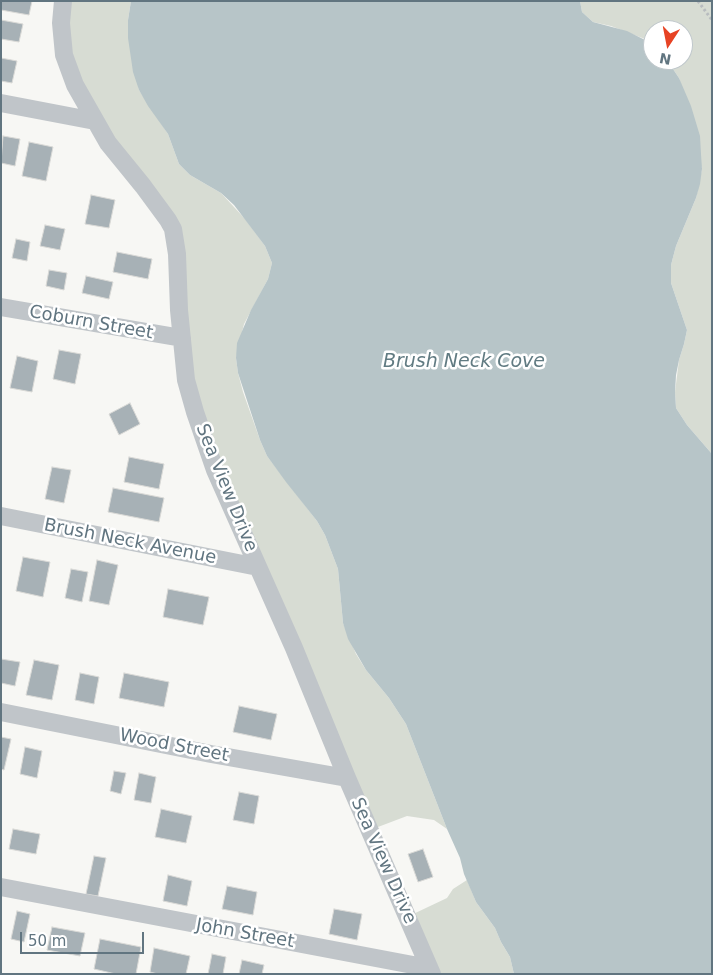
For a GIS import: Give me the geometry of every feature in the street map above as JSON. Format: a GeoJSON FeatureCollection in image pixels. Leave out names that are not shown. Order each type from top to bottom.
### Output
{"type":"FeatureCollection","features":[{"type":"Feature","properties":{"kind":"street","name":"Sea View Drive"},"geometry":{"type":"LineString","coordinates":[[63,1],[61,22],[64,56],[75,84],[108,143],[143,186],[168,220],[172,229],[177,254],[186,380],[194,412],[224,491],[431,971]]}},
{"type":"Feature","properties":{"kind":"street"},"geometry":{"type":"LineString","coordinates":[[1,103],[95,120]]}},
{"type":"Feature","properties":{"kind":"street","name":"Coburn Street"},"geometry":{"type":"LineString","coordinates":[[1,307],[182,338]]}},
{"type":"Feature","properties":{"kind":"street","name":"Brush Neck Avenue"},"geometry":{"type":"LineString","coordinates":[[1,516],[258,567]]}},
{"type":"Feature","properties":{"kind":"street","name":"Wood Street"},"geometry":{"type":"LineString","coordinates":[[1,712],[211,754],[347,778]]}},
{"type":"Feature","properties":{"kind":"street","name":"John Street"},"geometry":{"type":"LineString","coordinates":[[1,887],[431,971]]}},
{"type":"Feature","properties":{"kind":"path"},"geometry":{"type":"LineString","coordinates":[[698,1],[712,20]]}},
{"type":"Feature","properties":{"kind":"shaded area"},"geometry":{"type":"Polygon","coordinates":[[[63,1],[131,1],[128,20],[139,90],[168,134],[179,164],[190,175],[221,193],[246,220],[265,246],[272,263],[268,279],[244,324],[236,358],[243,392],[267,456],[317,521],[325,535],[338,569],[343,623],[356,654],[406,724],[447,829],[434,820],[407,816],[370,830],[187,394],[171,229],[77,94],[63,1]]]}},
{"type":"Feature","properties":{"kind":"shaded area"},"geometry":{"type":"Polygon","coordinates":[[[580,1],[712,1],[712,454],[687,425],[676,408],[675,392],[679,360],[687,330],[671,283],[671,265],[676,246],[696,198],[702,169],[679,78],[674,70],[693,70],[693,20],[643,20],[643,38],[611,26],[593,22],[582,12],[580,1]]]}},
{"type":"Feature","properties":{"kind":"shaded area"},"geometry":{"type":"Polygon","coordinates":[[[467,880],[476,902],[495,928],[510,957],[514,974],[431,974],[409,916],[447,898],[453,889],[467,880]]]}},
{"type":"Feature","properties":{"kind":"water","name":"Brush Neck Cove"},"geometry":{"type":"Polygon","coordinates":[[[131,1],[580,1],[582,12],[593,22],[627,31],[643,39],[643,70],[674,70],[679,78],[691,106],[700,136],[702,169],[696,198],[676,246],[671,265],[671,283],[687,330],[676,375],[676,408],[687,425],[712,454],[712,974],[514,974],[510,957],[495,928],[476,902],[406,724],[389,698],[366,670],[348,639],[343,623],[338,569],[325,535],[317,521],[267,456],[260,440],[238,373],[237,343],[251,310],[268,279],[272,263],[265,246],[234,205],[221,193],[190,175],[179,164],[168,134],[139,90],[133,72],[128,38],[131,1]]]}},
{"type":"Feature","properties":{"kind":"building"},"geometry":{"type":"Polygon","coordinates":[[[1,1],[32,1],[29,15],[1,10],[1,1]]]}},
{"type":"Feature","properties":{"kind":"building"},"geometry":{"type":"Polygon","coordinates":[[[1,20],[23,24],[19,42],[1,39],[1,20]]]}},
{"type":"Feature","properties":{"kind":"building"},"geometry":{"type":"Polygon","coordinates":[[[1,58],[17,61],[12,83],[1,81],[1,58]]]}},
{"type":"Feature","properties":{"kind":"building"},"geometry":{"type":"Polygon","coordinates":[[[3,136],[20,139],[15,166],[1,163],[3,136]]]}},
{"type":"Feature","properties":{"kind":"building"},"geometry":{"type":"Polygon","coordinates":[[[29,142],[53,147],[46,181],[22,176],[29,142]]]}},
{"type":"Feature","properties":{"kind":"building"},"geometry":{"type":"Polygon","coordinates":[[[91,195],[115,200],[109,228],[85,224],[91,195]]]}},
{"type":"Feature","properties":{"kind":"building"},"geometry":{"type":"Polygon","coordinates":[[[45,225],[65,229],[60,250],[40,246],[45,225]]]}},
{"type":"Feature","properties":{"kind":"building"},"geometry":{"type":"Polygon","coordinates":[[[16,239],[30,242],[27,261],[12,258],[16,239]]]}},
{"type":"Feature","properties":{"kind":"building"},"geometry":{"type":"Polygon","coordinates":[[[117,252],[152,259],[148,279],[113,272],[117,252]]]}},
{"type":"Feature","properties":{"kind":"building"},"geometry":{"type":"Polygon","coordinates":[[[49,270],[67,273],[64,290],[46,286],[49,270]]]}},
{"type":"Feature","properties":{"kind":"building"},"geometry":{"type":"Polygon","coordinates":[[[86,276],[113,282],[109,299],[82,293],[86,276]]]}},
{"type":"Feature","properties":{"kind":"building"},"geometry":{"type":"Polygon","coordinates":[[[59,350],[81,354],[75,384],[53,379],[59,350]]]}},
{"type":"Feature","properties":{"kind":"building"},"geometry":{"type":"Polygon","coordinates":[[[17,356],[38,361],[32,392],[10,388],[17,356]]]}},
{"type":"Feature","properties":{"kind":"building"},"geometry":{"type":"Polygon","coordinates":[[[130,403],[140,424],[119,435],[109,414],[130,403]]]}},
{"type":"Feature","properties":{"kind":"building"},"geometry":{"type":"Polygon","coordinates":[[[129,457],[164,464],[159,489],[124,482],[129,457]]]}},
{"type":"Feature","properties":{"kind":"building"},"geometry":{"type":"Polygon","coordinates":[[[52,467],[71,470],[64,503],[45,499],[52,467]]]}},
{"type":"Feature","properties":{"kind":"building"},"geometry":{"type":"Polygon","coordinates":[[[113,488],[164,498],[159,522],[108,512],[113,488]]]}},
{"type":"Feature","properties":{"kind":"building"},"geometry":{"type":"Polygon","coordinates":[[[23,557],[50,562],[43,597],[16,591],[23,557]]]}},
{"type":"Feature","properties":{"kind":"building"},"geometry":{"type":"Polygon","coordinates":[[[97,560],[118,565],[109,605],[89,601],[97,560]]]}},
{"type":"Feature","properties":{"kind":"building"},"geometry":{"type":"Polygon","coordinates":[[[71,569],[88,572],[82,602],[65,598],[71,569]]]}},
{"type":"Feature","properties":{"kind":"building"},"geometry":{"type":"Polygon","coordinates":[[[168,589],[209,597],[203,625],[163,617],[168,589]]]}},
{"type":"Feature","properties":{"kind":"building"},"geometry":{"type":"Polygon","coordinates":[[[1,659],[20,662],[15,686],[1,683],[1,659]]]}},
{"type":"Feature","properties":{"kind":"building"},"geometry":{"type":"Polygon","coordinates":[[[34,660],[59,665],[52,700],[26,695],[34,660]]]}},
{"type":"Feature","properties":{"kind":"building"},"geometry":{"type":"Polygon","coordinates":[[[80,673],[99,677],[94,704],[75,700],[80,673]]]}},
{"type":"Feature","properties":{"kind":"building"},"geometry":{"type":"Polygon","coordinates":[[[124,673],[169,682],[164,707],[119,698],[124,673]]]}},
{"type":"Feature","properties":{"kind":"building"},"geometry":{"type":"Polygon","coordinates":[[[239,706],[277,714],[271,740],[233,732],[239,706]]]}},
{"type":"Feature","properties":{"kind":"building"},"geometry":{"type":"Polygon","coordinates":[[[1,737],[11,739],[4,770],[1,769],[1,737]]]}},
{"type":"Feature","properties":{"kind":"building"},"geometry":{"type":"Polygon","coordinates":[[[25,747],[42,751],[37,778],[20,774],[25,747]]]}},
{"type":"Feature","properties":{"kind":"building"},"geometry":{"type":"Polygon","coordinates":[[[114,771],[126,773],[121,794],[110,791],[114,771]]]}},
{"type":"Feature","properties":{"kind":"building"},"geometry":{"type":"Polygon","coordinates":[[[139,773],[156,777],[151,803],[134,800],[139,773]]]}},
{"type":"Feature","properties":{"kind":"building"},"geometry":{"type":"Polygon","coordinates":[[[239,792],[259,796],[254,824],[233,820],[239,792]]]}},
{"type":"Feature","properties":{"kind":"building"},"geometry":{"type":"Polygon","coordinates":[[[161,809],[192,816],[186,843],[155,837],[161,809]]]}},
{"type":"Feature","properties":{"kind":"building"},"geometry":{"type":"Polygon","coordinates":[[[13,829],[40,834],[36,854],[9,849],[13,829]]]}},
{"type":"Feature","properties":{"kind":"building"},"geometry":{"type":"Polygon","coordinates":[[[423,849],[433,877],[418,882],[408,854],[423,849]]]}},
{"type":"Feature","properties":{"kind":"building"},"geometry":{"type":"Polygon","coordinates":[[[94,856],[106,858],[98,896],[86,894],[94,856]]]}},
{"type":"Feature","properties":{"kind":"building"},"geometry":{"type":"Polygon","coordinates":[[[168,875],[192,881],[187,906],[163,901],[168,875]]]}},
{"type":"Feature","properties":{"kind":"building"},"geometry":{"type":"Polygon","coordinates":[[[227,886],[257,892],[253,915],[222,909],[227,886]]]}},
{"type":"Feature","properties":{"kind":"building"},"geometry":{"type":"Polygon","coordinates":[[[334,909],[362,914],[357,940],[329,934],[334,909]]]}},
{"type":"Feature","properties":{"kind":"building"},"geometry":{"type":"Polygon","coordinates":[[[17,911],[30,914],[24,942],[11,939],[17,911]]]}},
{"type":"Feature","properties":{"kind":"building"},"geometry":{"type":"Polygon","coordinates":[[[52,927],[85,933],[80,956],[47,950],[52,927]]]}},
{"type":"Feature","properties":{"kind":"building"},"geometry":{"type":"Polygon","coordinates":[[[100,939],[141,947],[136,974],[116,974],[94,969],[100,939]]]}},
{"type":"Feature","properties":{"kind":"building"},"geometry":{"type":"Polygon","coordinates":[[[154,948],[190,956],[186,974],[158,974],[150,972],[154,948]]]}},
{"type":"Feature","properties":{"kind":"building"},"geometry":{"type":"Polygon","coordinates":[[[212,954],[226,957],[223,974],[208,974],[212,954]]]}},
{"type":"Feature","properties":{"kind":"building"},"geometry":{"type":"Polygon","coordinates":[[[242,960],[264,965],[262,974],[239,974],[242,960]]]}}]}
